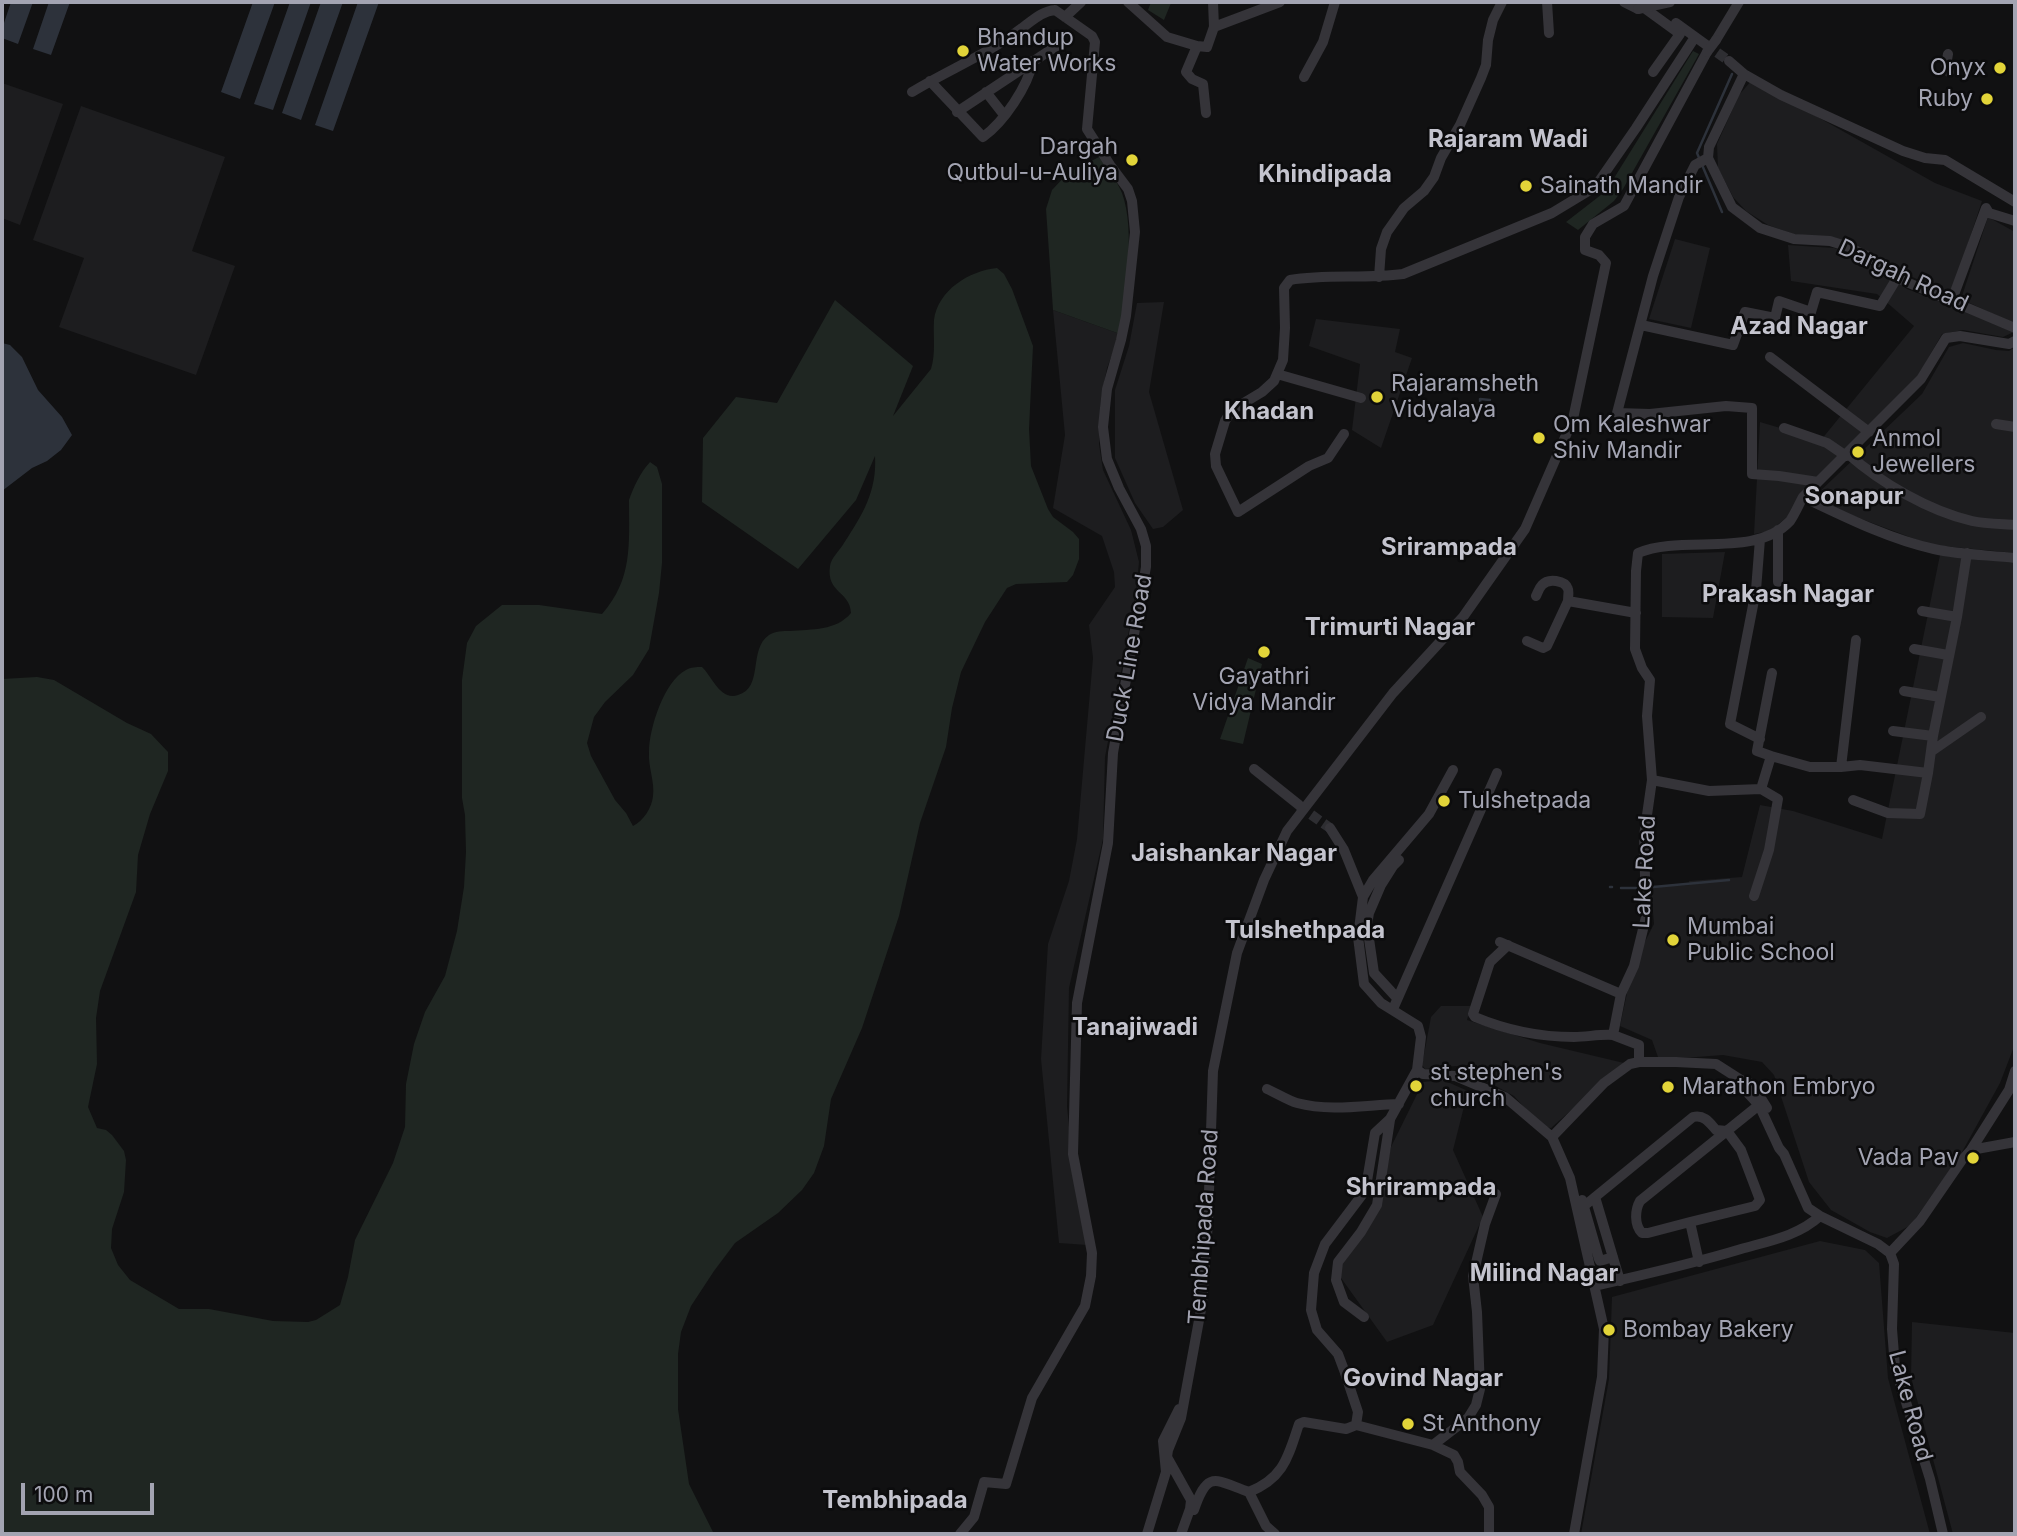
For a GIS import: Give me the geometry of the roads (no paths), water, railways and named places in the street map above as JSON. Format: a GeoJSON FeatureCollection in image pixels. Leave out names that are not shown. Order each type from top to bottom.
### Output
{"type":"FeatureCollection","features":[{"type":"Feature","properties":{"kind":"street"},"geometry":{"type":"LineString","coordinates":[[1065,17],[1081,2]]}},
{"type":"Feature","properties":{"kind":"street"},"geometry":{"type":"LineString","coordinates":[[1128,2],[1167,37],[1196,47],[1207,47],[1214,27],[1213,2]]}},
{"type":"Feature","properties":{"kind":"street"},"geometry":{"type":"LineString","coordinates":[[1214,27],[1280,2]]}},
{"type":"Feature","properties":{"kind":"street"},"geometry":{"type":"LineString","coordinates":[[1304,77],[1323,42],[1335,2]]}},
{"type":"Feature","properties":{"kind":"street"},"geometry":{"type":"LineString","coordinates":[[1379,277],[1381,250],[1387,232],[1404,208],[1424,191],[1434,177],[1441,158],[1460,125],[1486,65],[1493,20],[1502,2]]}},
{"type":"Feature","properties":{"kind":"street"},"geometry":{"type":"LineString","coordinates":[[1547,2],[1549,33]]}},
{"type":"Feature","properties":{"kind":"street"},"geometry":{"type":"LineString","coordinates":[[1624,2],[1637,5],[1670,2]]}},
{"type":"Feature","properties":{"kind":"street"},"geometry":{"type":"LineString","coordinates":[[1648,2],[1706,48]]}},
{"type":"Feature","properties":{"kind":"street"},"geometry":{"type":"LineString","coordinates":[[1287,831],[1393,693],[1463,617],[1525,529],[1573,419],[1606,263],[1599,255],[1585,250],[1585,237],[1593,224],[1624,206],[1706,48],[1716,40],[1739,2]]}},
{"type":"Feature","properties":{"kind":"street"},"geometry":{"type":"LineString","coordinates":[[1637,5],[1679,33],[1675,43],[1653,72]]}},
{"type":"Feature","properties":{"kind":"street"},"geometry":{"type":"LineString","coordinates":[[912,92],[998,46],[1057,6]]}},
{"type":"Feature","properties":{"kind":"street","name":"Duck Line Road"},"geometry":{"type":"LineString","coordinates":[[960,1534],[974,1517],[984,1482],[1006,1484],[1032,1398],[1085,1306],[1091,1276],[1092,1253],[1073,1154],[1077,1003],[1108,843],[1113,752],[1146,568],[1146,546],[1141,529],[1107,459],[1103,428],[1107,389],[1126,316],[1135,232],[1132,201],[1128,189],[1087,129],[1095,42],[1092,36],[1065,17],[1057,6]]}},
{"type":"Feature","properties":{"kind":"street"},"geometry":{"type":"LineString","coordinates":[[1344,433],[1328,458],[1309,466],[1238,512],[1216,466],[1215,454],[1225,421],[1232,410],[1262,392],[1274,381],[1283,360],[1284,288],[1290,280],[1403,274],[1552,213],[1595,187],[1695,37]]}},
{"type":"Feature","properties":{"kind":"street"},"geometry":{"type":"LineString","coordinates":[[957,111],[1061,43]]}},
{"type":"Feature","properties":{"kind":"street"},"geometry":{"type":"LineString","coordinates":[[1675,43],[1686,51]]}},
{"type":"Feature","properties":{"kind":"street"},"geometry":{"type":"LineString","coordinates":[[1196,47],[1186,72],[1192,79],[1203,84],[1206,113]]}},
{"type":"Feature","properties":{"kind":"street"},"geometry":{"type":"LineString","coordinates":[[1948,54],[1946,65],[1949,72]]}},
{"type":"Feature","properties":{"kind":"street"},"geometry":{"type":"LineString","coordinates":[[930,81],[983,137],[1024,87],[1033,61]]}},
{"type":"Feature","properties":{"kind":"street"},"geometry":{"type":"LineString","coordinates":[[1729,61],[1744,74],[1781,95],[1903,151],[1925,158],[1945,160],[2015,202]]}},
{"type":"Feature","properties":{"kind":"street"},"geometry":{"type":"LineString","coordinates":[[1744,74],[1702,161],[1679,197],[1653,276],[1617,413],[1650,414],[1726,406],[1752,408],[1752,474],[1818,482]]}},
{"type":"Feature","properties":{"kind":"street"},"geometry":{"type":"LineString","coordinates":[[986,92],[1004,114]]}},
{"type":"Feature","properties":{"kind":"street","name":"Dargah Road"},"geometry":{"type":"LineString","coordinates":[[1702,161],[1732,207],[1760,228],[1794,239],[1830,242],[1849,247],[1875,260],[1897,278],[2015,328]]}},
{"type":"Feature","properties":{"kind":"street"},"geometry":{"type":"LineString","coordinates":[[1952,300],[1986,208],[1989,213],[2015,221]]}},
{"type":"Feature","properties":{"kind":"street"},"geometry":{"type":"LineString","coordinates":[[1641,325],[1733,345],[1745,312],[1775,318],[1780,301],[1811,312],[1817,292],[1880,306],[1897,278]]}},
{"type":"Feature","properties":{"kind":"street","name":"Lake Road"},"geometry":{"type":"LineString","coordinates":[[1613,1035],[1621,994],[1634,965],[1646,917],[1644,836],[1652,780],[1647,716],[1650,680],[1635,649],[1638,553],[1659,546],[1760,539],[1778,530],[1790,520],[1803,497],[1921,379],[1946,338],[1960,336],[2009,344],[2015,341]]}},
{"type":"Feature","properties":{"kind":"street"},"geometry":{"type":"LineString","coordinates":[[1770,357],[1869,432]]}},
{"type":"Feature","properties":{"kind":"street"},"geometry":{"type":"LineString","coordinates":[[1277,374],[1361,398]]}},
{"type":"Feature","properties":{"kind":"street"},"geometry":{"type":"LineString","coordinates":[[1996,424],[2015,427]]}},
{"type":"Feature","properties":{"kind":"street"},"geometry":{"type":"LineString","coordinates":[[1784,428],[1827,443],[1880,479],[1936,508],[1973,521],[2015,525]]}},
{"type":"Feature","properties":{"kind":"street"},"geometry":{"type":"LineString","coordinates":[[1803,497],[1843,516],[1935,550],[2015,558]]}},
{"type":"Feature","properties":{"kind":"street"},"geometry":{"type":"LineString","coordinates":[[1778,530],[1778,582]]}},
{"type":"Feature","properties":{"kind":"street"},"geometry":{"type":"LineString","coordinates":[[1760,539],[1756,590],[1730,723],[1760,739]]}},
{"type":"Feature","properties":{"kind":"street"},"geometry":{"type":"LineString","coordinates":[[1853,800],[1888,813],[1920,814],[1967,553]]}},
{"type":"Feature","properties":{"kind":"street"},"geometry":{"type":"LineString","coordinates":[[1527,641],[1543,648],[1547,646],[1568,601],[1569,590],[1567,585],[1561,582],[1546,582],[1536,596]]}},
{"type":"Feature","properties":{"kind":"street"},"geometry":{"type":"LineString","coordinates":[[1568,601],[1636,613]]}},
{"type":"Feature","properties":{"kind":"street"},"geometry":{"type":"LineString","coordinates":[[1922,611],[1957,617]]}},
{"type":"Feature","properties":{"kind":"street"},"geometry":{"type":"LineString","coordinates":[[1841,767],[1856,640]]}},
{"type":"Feature","properties":{"kind":"street"},"geometry":{"type":"LineString","coordinates":[[1914,649],[1948,655]]}},
{"type":"Feature","properties":{"kind":"street"},"geometry":{"type":"LineString","coordinates":[[1772,673],[1757,751],[1810,767],[1860,765],[1928,773]]}},
{"type":"Feature","properties":{"kind":"street"},"geometry":{"type":"LineString","coordinates":[[1904,691],[1940,697]]}},
{"type":"Feature","properties":{"kind":"street"},"geometry":{"type":"LineString","coordinates":[[1932,751],[1981,717]]}},
{"type":"Feature","properties":{"kind":"street"},"geometry":{"type":"LineString","coordinates":[[1893,731],[1933,736]]}},
{"type":"Feature","properties":{"kind":"street"},"geometry":{"type":"LineString","coordinates":[[1761,789],[1771,756]]}},
{"type":"Feature","properties":{"kind":"street"},"geometry":{"type":"LineString","coordinates":[[1254,769],[1297,804],[1288,822],[1287,831]]}},
{"type":"Feature","properties":{"kind":"street"},"geometry":{"type":"LineString","coordinates":[[1395,1003],[1381,1003],[1364,984],[1358,937],[1363,897],[1373,880],[1429,814],[1453,770]]}},
{"type":"Feature","properties":{"kind":"street"},"geometry":{"type":"LineString","coordinates":[[1395,1003],[1497,773]]}},
{"type":"Feature","properties":{"kind":"street"},"geometry":{"type":"LineString","coordinates":[[1652,780],[1709,790],[1761,789],[1778,799],[1769,850],[1754,896]]}},
{"type":"Feature","properties":{"kind":"street"},"geometry":{"type":"LineString","coordinates":[[1330,828],[1344,850],[1363,897]]}},
{"type":"Feature","properties":{"kind":"street","name":"Tembhipada Road"},"geometry":{"type":"LineString","coordinates":[[1183,1534],[1191,1500],[1167,1457],[1181,1418],[1202,1304],[1208,1222],[1213,1071],[1237,953],[1264,880],[1287,831]]}},
{"type":"Feature","properties":{"kind":"street"},"geometry":{"type":"LineString","coordinates":[[1356,1425],[1358,1412],[1338,1354],[1317,1330],[1311,1310],[1314,1273],[1325,1244],[1366,1187],[1374,1133],[1390,1119],[1417,1070],[1421,1037],[1418,1026],[1395,1003],[1374,973],[1367,925],[1381,885],[1392,866],[1399,860]]}},
{"type":"Feature","properties":{"kind":"street"},"geometry":{"type":"LineString","coordinates":[[1621,994],[1504,944],[1490,962],[1473,1014],[1475,1017],[1542,1036],[1613,1035],[1639,1045],[1639,1062]]}},
{"type":"Feature","properties":{"kind":"street"},"geometry":{"type":"LineString","coordinates":[[1552,1137],[1604,1083],[1630,1064],[1716,1064],[1752,1084],[1786,1168]]}},
{"type":"Feature","properties":{"kind":"street"},"geometry":{"type":"LineString","coordinates":[[1417,1070],[1455,1076],[1505,1097],[1552,1137],[1600,1261],[1613,1257]]}},
{"type":"Feature","properties":{"kind":"street"},"geometry":{"type":"LineString","coordinates":[[1761,1106],[1784,1147],[1784,1154],[1808,1208],[1890,1252],[1920,1221],[1970,1150],[2009,1090],[2015,1071]]}},
{"type":"Feature","properties":{"kind":"street"},"geometry":{"type":"LineString","coordinates":[[1267,1089],[1295,1103],[1352,1108],[1399,1104]]}},
{"type":"Feature","properties":{"kind":"street"},"geometry":{"type":"LineString","coordinates":[[1581,1208],[1693,1117],[1701,1117],[1716,1130],[1727,1131],[1741,1150],[1760,1196],[1759,1203],[1755,1206],[1648,1233],[1642,1233],[1638,1229],[1636,1213],[1640,1201],[1727,1131],[1761,1106]]}},
{"type":"Feature","properties":{"kind":"street"},"geometry":{"type":"LineString","coordinates":[[1364,1317],[1344,1302],[1336,1280],[1338,1262],[1377,1205],[1390,1119]]}},
{"type":"Feature","properties":{"kind":"street"},"geometry":{"type":"LineString","coordinates":[[1970,1150],[2015,1142]]}},
{"type":"Feature","properties":{"kind":"street"},"geometry":{"type":"LineString","coordinates":[[1433,1445],[1468,1418],[1476,1405],[1480,1389],[1472,1276],[1485,1224],[1496,1194]]}},
{"type":"Feature","properties":{"kind":"street"},"geometry":{"type":"LineString","coordinates":[[1574,1534],[1602,1377],[1604,1329],[1594,1286],[1581,1194]]}},
{"type":"Feature","properties":{"kind":"street"},"geometry":{"type":"LineString","coordinates":[[1595,1196],[1620,1281]]}},
{"type":"Feature","properties":{"kind":"street"},"geometry":{"type":"LineString","coordinates":[[1594,1286],[1699,1262],[1789,1235],[1811,1224],[1820,1216]]}},
{"type":"Feature","properties":{"kind":"street"},"geometry":{"type":"LineString","coordinates":[[1690,1222],[1699,1262]]}},
{"type":"Feature","properties":{"kind":"street","name":"Lake Road"},"geometry":{"type":"LineString","coordinates":[[1890,1252],[1894,1264],[1892,1329],[1895,1367],[1930,1479],[1943,1534]]}},
{"type":"Feature","properties":{"kind":"street"},"geometry":{"type":"LineString","coordinates":[[1147,1534],[1166,1472],[1163,1441],[1183,1404]]}},
{"type":"Feature","properties":{"kind":"street"},"geometry":{"type":"LineString","coordinates":[[1183,1534],[1200,1492],[1207,1482],[1214,1480],[1249,1492],[1260,1488],[1284,1467],[1299,1424],[1304,1422],[1346,1429],[1356,1425],[1433,1445],[1454,1455],[1460,1472],[1482,1495],[1489,1507],[1489,1534]]}},
{"type":"Feature","properties":{"kind":"street"},"geometry":{"type":"LineString","coordinates":[[1249,1492],[1266,1526],[1275,1534]]}},
{"type":"Feature","properties":{"kind":"waterway"},"geometry":{"type":"LineString","coordinates":[[1722,212],[1697,153],[1732,74]]}},
{"type":"Feature","properties":{"kind":"waterway"},"geometry":{"type":"LineString","coordinates":[[1476,413],[1481,413],[1480,399],[1490,400]]}},
{"type":"Feature","properties":{"kind":"waterway"},"geometry":{"type":"LineString","coordinates":[[1653,887],[1729,880]]}},
{"type":"Feature","properties":{"kind":"waterway"},"geometry":{"type":"LineString","coordinates":[[1621,888],[1639,888]]}},
{"type":"Feature","properties":{"kind":"tunnel"},"geometry":{"type":"LineString","coordinates":[[1705,44],[1729,61]]}},
{"type":"Feature","properties":{"kind":"tunnel"},"geometry":{"type":"LineString","coordinates":[[1299,806],[1330,828]]}},
{"type":"Feature","properties":{"kind":"place","name":"Bhandup Water Works"},"geometry":{"type":"Point","coordinates":[963,51]}},
{"type":"Feature","properties":{"kind":"place","name":"Onyx"},"geometry":{"type":"Point","coordinates":[2000,68]}},
{"type":"Feature","properties":{"kind":"place","name":"Ruby"},"geometry":{"type":"Point","coordinates":[1987,99]}},
{"type":"Feature","properties":{"kind":"place","name":"Dargah Qutbul-u-Auliya"},"geometry":{"type":"Point","coordinates":[1132,160]}},
{"type":"Feature","properties":{"kind":"place","name":"Sainath Mandir"},"geometry":{"type":"Point","coordinates":[1526,186]}},
{"type":"Feature","properties":{"kind":"place","name":"Rajaramsheth Vidyalaya"},"geometry":{"type":"Point","coordinates":[1377,397]}},
{"type":"Feature","properties":{"kind":"place","name":"Om Kaleshwar Shiv Mandir"},"geometry":{"type":"Point","coordinates":[1539,438]}},
{"type":"Feature","properties":{"kind":"place","name":"Anmol Jewellers"},"geometry":{"type":"Point","coordinates":[1858,452]}},
{"type":"Feature","properties":{"kind":"place","name":"Gayathri Vidya Mandir"},"geometry":{"type":"Point","coordinates":[1264,652]}},
{"type":"Feature","properties":{"kind":"place","name":"Tulshetpada"},"geometry":{"type":"Point","coordinates":[1444,801]}},
{"type":"Feature","properties":{"kind":"place","name":"Mumbai Public School"},"geometry":{"type":"Point","coordinates":[1673,940]}},
{"type":"Feature","properties":{"kind":"place","name":"st stephen's church"},"geometry":{"type":"Point","coordinates":[1416,1086]}},
{"type":"Feature","properties":{"kind":"place","name":"Marathon Embryo"},"geometry":{"type":"Point","coordinates":[1668,1087]}},
{"type":"Feature","properties":{"kind":"place","name":"Vada Pav"},"geometry":{"type":"Point","coordinates":[1973,1158]}},
{"type":"Feature","properties":{"kind":"place","name":"Bombay Bakery"},"geometry":{"type":"Point","coordinates":[1609,1330]}},
{"type":"Feature","properties":{"kind":"place","name":"St Anthony"},"geometry":{"type":"Point","coordinates":[1408,1424]}},
{"type":"Feature","properties":{"kind":"district","name":"Rajaram Wadi"},"geometry":{"type":"Point","coordinates":[1508,140]}},
{"type":"Feature","properties":{"kind":"district","name":"Khindipada"},"geometry":{"type":"Point","coordinates":[1325,175]}},
{"type":"Feature","properties":{"kind":"district","name":"Azad Nagar"},"geometry":{"type":"Point","coordinates":[1799,327]}},
{"type":"Feature","properties":{"kind":"district","name":"Khadan"},"geometry":{"type":"Point","coordinates":[1269,412]}},
{"type":"Feature","properties":{"kind":"district","name":"Sonapur"},"geometry":{"type":"Point","coordinates":[1854,497]}},
{"type":"Feature","properties":{"kind":"district","name":"Srirampada"},"geometry":{"type":"Point","coordinates":[1449,548]}},
{"type":"Feature","properties":{"kind":"district","name":"Prakash Nagar"},"geometry":{"type":"Point","coordinates":[1788,595]}},
{"type":"Feature","properties":{"kind":"district","name":"Trimurti Nagar"},"geometry":{"type":"Point","coordinates":[1390,628]}},
{"type":"Feature","properties":{"kind":"district","name":"Jaishankar Nagar"},"geometry":{"type":"Point","coordinates":[1234,854]}},
{"type":"Feature","properties":{"kind":"district","name":"Tulshethpada"},"geometry":{"type":"Point","coordinates":[1305,931]}},
{"type":"Feature","properties":{"kind":"district","name":"Tanajiwadi"},"geometry":{"type":"Point","coordinates":[1135,1028]}},
{"type":"Feature","properties":{"kind":"district","name":"Shrirampada"},"geometry":{"type":"Point","coordinates":[1421,1188]}},
{"type":"Feature","properties":{"kind":"district","name":"Milind Nagar"},"geometry":{"type":"Point","coordinates":[1544,1274]}},
{"type":"Feature","properties":{"kind":"district","name":"Govind Nagar"},"geometry":{"type":"Point","coordinates":[1423,1379]}},
{"type":"Feature","properties":{"kind":"district","name":"Tembhipada"},"geometry":{"type":"Point","coordinates":[895,1501]}}]}
